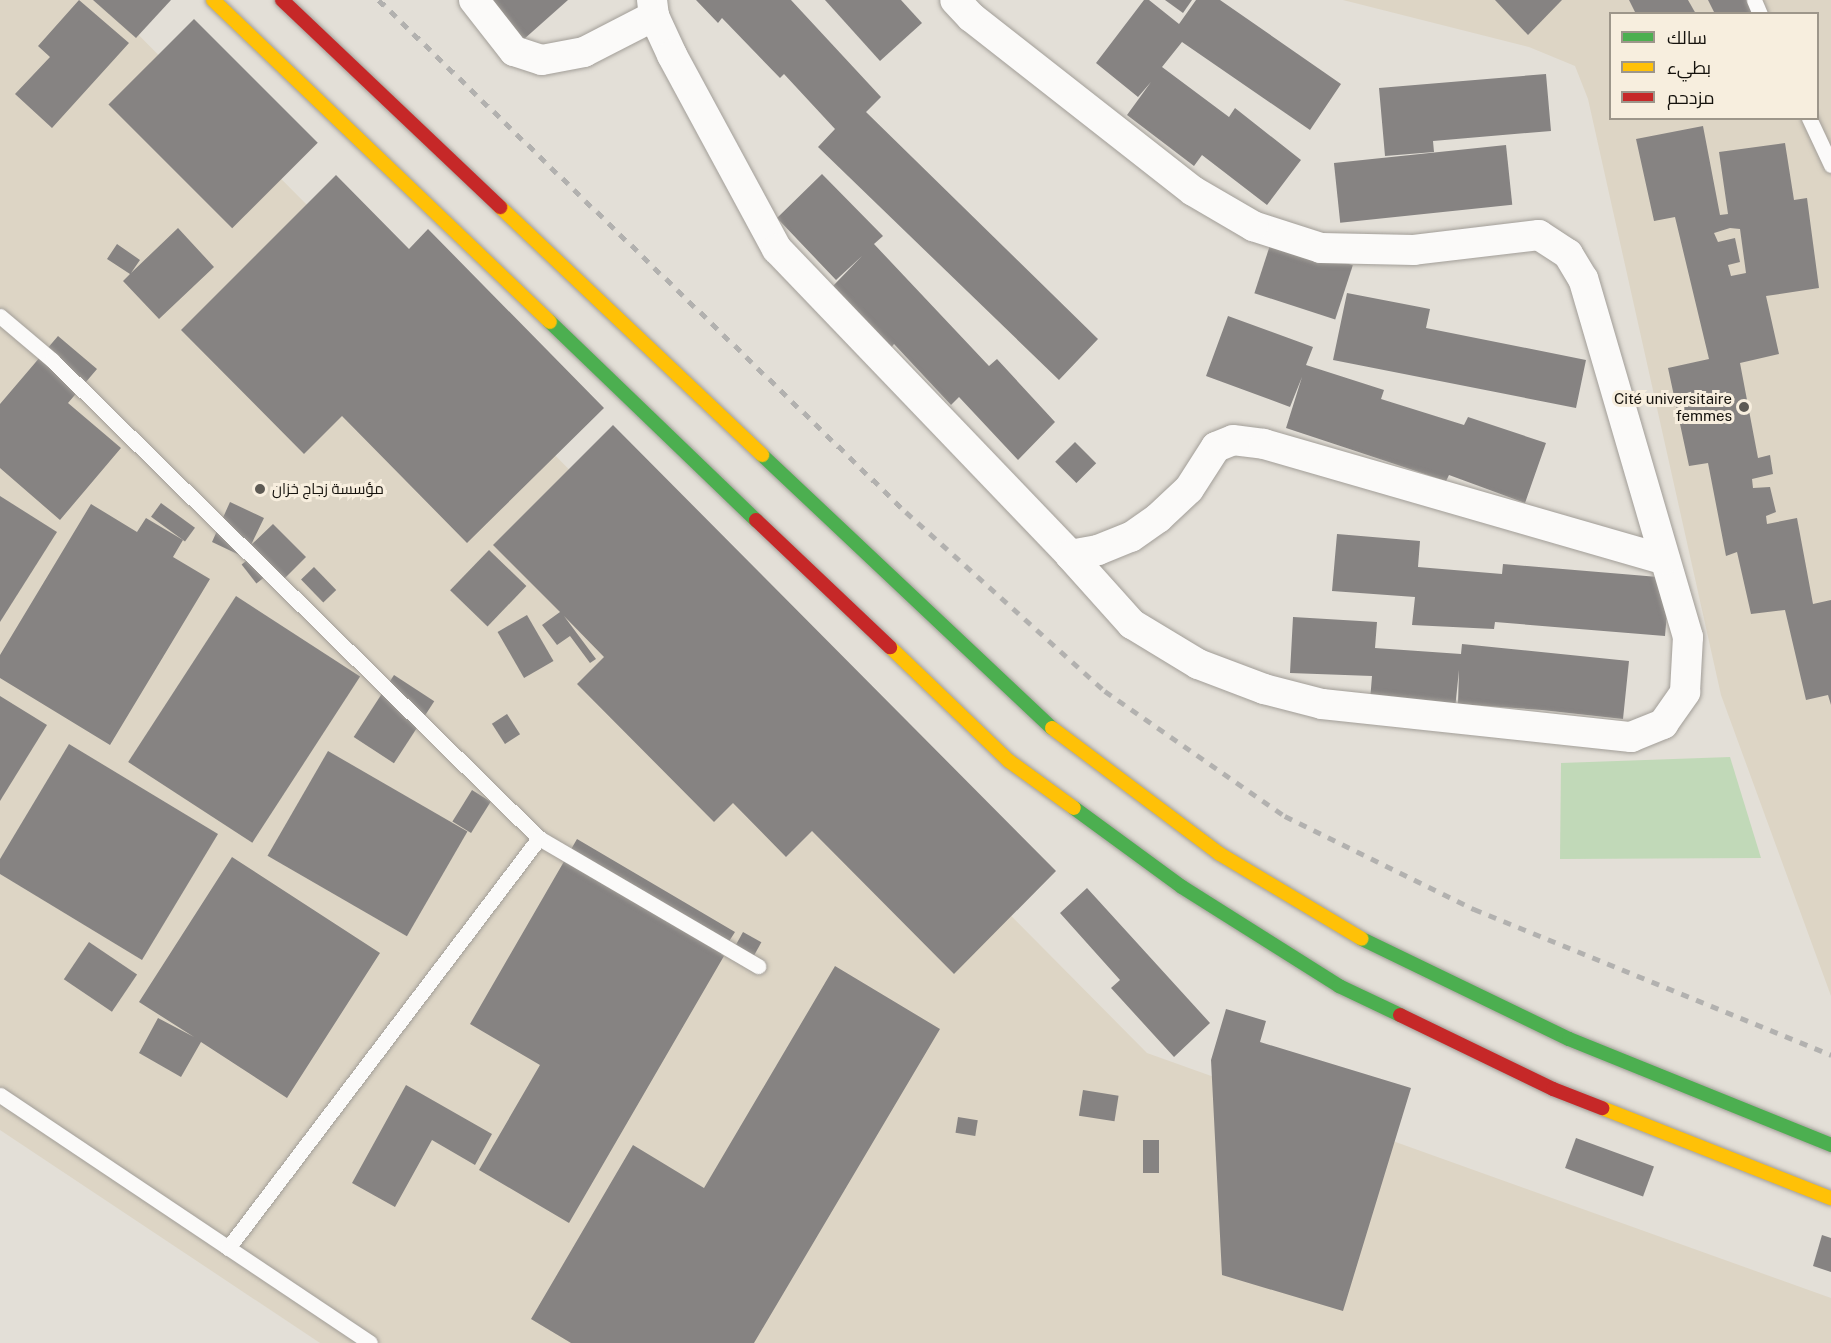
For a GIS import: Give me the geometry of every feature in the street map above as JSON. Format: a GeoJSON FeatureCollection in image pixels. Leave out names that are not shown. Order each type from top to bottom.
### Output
{"type":"FeatureCollection","features":[{"type":"Feature","properties":{"kind":"main road"},"geometry":{"type":"LineString","coordinates":[[213,0],[1009,761],[1182,887],[1339,986],[1553,1089],[1831,1198]]}},
{"type":"Feature","properties":{"kind":"main road"},"geometry":{"type":"LineString","coordinates":[[282,0],[1042,720],[1220,854],[1348,932],[1569,1039],[1831,1145]]}},
{"type":"Feature","properties":{"kind":"street"},"geometry":{"type":"LineString","coordinates":[[474,0],[514,51],[542,60],[584,52],[653,8],[672,55],[777,249],[1070,555],[1132,624],[1198,664],[1264,689],[1322,704],[1631,736],[1663,724],[1685,693],[1688,637],[1583,279],[1568,254],[1539,236],[1414,250],[1321,248],[1252,225],[1193,191],[971,18],[955,0]]}},
{"type":"Feature","properties":{"kind":"street"},"geometry":{"type":"LineString","coordinates":[[1070,555],[1098,550],[1131,537],[1158,518],[1189,489],[1216,447],[1233,440],[1264,444],[1665,560]]}},
{"type":"Feature","properties":{"kind":"lane"},"geometry":{"type":"LineString","coordinates":[[1810,120],[1831,165]]}},
{"type":"Feature","properties":{"kind":"lane"},"geometry":{"type":"LineString","coordinates":[[0,316],[52,360],[539,838],[758,966]]}},
{"type":"Feature","properties":{"kind":"lane"},"geometry":{"type":"LineString","coordinates":[[228,1248],[539,838]]}},
{"type":"Feature","properties":{"kind":"lane"},"geometry":{"type":"LineString","coordinates":[[0,1095],[370,1343]]}},
{"type":"Feature","properties":{"kind":"shaded area"},"geometry":{"type":"Polygon","coordinates":[[[0,0],[104,0],[1147,1053],[1831,1298],[1831,1343],[320,1343],[0,1130],[0,0]]]}},
{"type":"Feature","properties":{"kind":"shaded area","name":"Cité universitaire femmes"},"geometry":{"type":"Polygon","coordinates":[[[1343,0],[1831,0],[1831,996],[1721,695],[1588,99],[1575,66],[1529,47],[1343,0]]]}},
{"type":"Feature","properties":{"kind":"green space"},"geometry":{"type":"Polygon","coordinates":[[[1730,757],[1761,858],[1560,859],[1561,763],[1730,757]]]}},
{"type":"Feature","properties":{"kind":"building"},"geometry":{"type":"Polygon","coordinates":[[[79,0],[129,43],[52,128],[15,94],[50,57],[38,46],[79,0]]]}},
{"type":"Feature","properties":{"kind":"building"},"geometry":{"type":"Polygon","coordinates":[[[93,0],[171,0],[136,38],[93,0]]]}},
{"type":"Feature","properties":{"kind":"building"},"geometry":{"type":"Polygon","coordinates":[[[489,0],[568,0],[523,40],[489,0]]]}},
{"type":"Feature","properties":{"kind":"building"},"geometry":{"type":"Polygon","coordinates":[[[696,0],[791,0],[881,97],[866,112],[1098,339],[1059,380],[818,147],[835,129],[784,74],[780,78],[722,18],[718,23],[696,0]]]}},
{"type":"Feature","properties":{"kind":"building"},"geometry":{"type":"Polygon","coordinates":[[[825,0],[901,0],[922,23],[880,61],[825,0]]]}},
{"type":"Feature","properties":{"kind":"building"},"geometry":{"type":"Polygon","coordinates":[[[1144,0],[1149,0],[1179,24],[1196,0],[1220,0],[1341,84],[1310,130],[1182,42],[1162,67],[1229,117],[1235,108],[1301,160],[1267,205],[1202,155],[1194,166],[1127,115],[1151,82],[1138,97],[1096,63],[1144,0]]]}},
{"type":"Feature","properties":{"kind":"building"},"geometry":{"type":"Polygon","coordinates":[[[1165,0],[1192,0],[1183,13],[1165,0]]]}},
{"type":"Feature","properties":{"kind":"building"},"geometry":{"type":"Polygon","coordinates":[[[1495,0],[1562,0],[1528,35],[1495,0]]]}},
{"type":"Feature","properties":{"kind":"building"},"geometry":{"type":"Polygon","coordinates":[[[1629,0],[1688,0],[1695,12],[1635,12],[1629,0]]]}},
{"type":"Feature","properties":{"kind":"building"},"geometry":{"type":"Polygon","coordinates":[[[1708,0],[1762,0],[1767,12],[1714,12],[1708,0]]]}},
{"type":"Feature","properties":{"kind":"building"},"geometry":{"type":"Polygon","coordinates":[[[194,19],[318,143],[232,228],[108,105],[194,19]]]}},
{"type":"Feature","properties":{"kind":"building"},"geometry":{"type":"Polygon","coordinates":[[[1546,74],[1551,131],[1433,141],[1434,152],[1385,156],[1379,88],[1546,74]]]}},
{"type":"Feature","properties":{"kind":"building"},"geometry":{"type":"Polygon","coordinates":[[[1703,126],[1720,215],[1728,214],[1719,152],[1785,143],[1794,200],[1807,198],[1819,288],[1766,296],[1779,354],[1740,363],[1758,458],[1770,455],[1773,474],[1752,479],[1753,488],[1770,487],[1776,512],[1766,516],[1767,524],[1797,518],[1813,604],[1831,600],[1831,705],[1828,695],[1806,700],[1785,610],[1751,614],[1737,552],[1726,556],[1708,463],[1689,466],[1668,368],[1709,359],[1675,217],[1654,221],[1636,139],[1703,126]],[[1730,228],[1714,233],[1718,242],[1735,238],[1740,262],[1728,265],[1731,276],[1746,273],[1740,229],[1730,228]]]}},
{"type":"Feature","properties":{"kind":"building"},"geometry":{"type":"Polygon","coordinates":[[[1506,145],[1512,205],[1340,223],[1334,163],[1506,145]]]}},
{"type":"Feature","properties":{"kind":"building"},"geometry":{"type":"Polygon","coordinates":[[[822,174],[883,236],[874,244],[989,366],[997,359],[1055,422],[1018,460],[959,397],[951,405],[894,344],[890,349],[833,286],[862,256],[836,280],[777,218],[822,174]]]}},
{"type":"Feature","properties":{"kind":"building"},"geometry":{"type":"Polygon","coordinates":[[[336,175],[409,249],[428,229],[604,408],[467,543],[342,416],[304,454],[181,330],[336,175]]]}},
{"type":"Feature","properties":{"kind":"building"},"geometry":{"type":"Polygon","coordinates":[[[178,228],[214,267],[159,319],[123,281],[130,274],[107,259],[117,244],[140,260],[131,273],[178,228]]]}},
{"type":"Feature","properties":{"kind":"building"},"geometry":{"type":"Polygon","coordinates":[[[1272,239],[1353,265],[1335,319],[1254,293],[1272,239]]]}},
{"type":"Feature","properties":{"kind":"building"},"geometry":{"type":"Polygon","coordinates":[[[1347,293],[1430,309],[1426,328],[1586,360],[1576,408],[1333,360],[1347,293]]]}},
{"type":"Feature","properties":{"kind":"building"},"geometry":{"type":"Polygon","coordinates":[[[1228,316],[1313,347],[1306,365],[1384,390],[1381,399],[1464,425],[1468,417],[1546,443],[1525,503],[1449,475],[1446,481],[1286,428],[1302,377],[1290,407],[1206,376],[1228,316]]]}},
{"type":"Feature","properties":{"kind":"building"},"geometry":{"type":"Polygon","coordinates":[[[58,336],[97,369],[68,403],[121,448],[60,520],[0,468],[0,404],[58,336]]]}},
{"type":"Feature","properties":{"kind":"building"},"geometry":{"type":"Polygon","coordinates":[[[613,425],[1056,871],[954,974],[812,831],[786,857],[733,803],[714,822],[577,684],[604,657],[564,616],[596,659],[590,663],[570,636],[557,645],[542,625],[560,612],[493,545],[613,425]]]}},
{"type":"Feature","properties":{"kind":"building"},"geometry":{"type":"Polygon","coordinates":[[[1075,442],[1096,463],[1076,483],[1055,462],[1075,442]]]}},
{"type":"Feature","properties":{"kind":"building"},"geometry":{"type":"Polygon","coordinates":[[[0,496],[57,532],[0,622],[0,496]]]}},
{"type":"Feature","properties":{"kind":"building"},"geometry":{"type":"Polygon","coordinates":[[[230,502],[264,518],[251,545],[273,524],[306,557],[283,580],[246,558],[212,542],[230,502]]]}},
{"type":"Feature","properties":{"kind":"building"},"geometry":{"type":"Polygon","coordinates":[[[161,503],[195,528],[185,541],[151,517],[161,503]]]}},
{"type":"Feature","properties":{"kind":"building"},"geometry":{"type":"Polygon","coordinates":[[[91,504],[137,532],[146,518],[183,540],[173,557],[210,579],[110,745],[0,678],[0,655],[91,504]]]}},
{"type":"Feature","properties":{"kind":"building"},"geometry":{"type":"Polygon","coordinates":[[[1337,534],[1420,541],[1418,567],[1502,574],[1503,564],[1670,578],[1665,636],[1495,622],[1494,629],[1412,625],[1415,597],[1332,591],[1337,534]]]}},
{"type":"Feature","properties":{"kind":"building"},"geometry":{"type":"Polygon","coordinates":[[[489,550],[526,586],[488,626],[450,590],[489,550]]]}},
{"type":"Feature","properties":{"kind":"building"},"geometry":{"type":"Polygon","coordinates":[[[255,554],[270,573],[256,583],[242,564],[255,554]]]}},
{"type":"Feature","properties":{"kind":"building"},"geometry":{"type":"Polygon","coordinates":[[[314,567],[336,590],[323,603],[301,580],[314,567]]]}},
{"type":"Feature","properties":{"kind":"building"},"geometry":{"type":"Polygon","coordinates":[[[236,596],[360,677],[252,843],[128,762],[236,596]]]}},
{"type":"Feature","properties":{"kind":"building"},"geometry":{"type":"Polygon","coordinates":[[[527,615],[554,661],[524,678],[498,632],[527,615]]]}},
{"type":"Feature","properties":{"kind":"building"},"geometry":{"type":"Polygon","coordinates":[[[1293,617],[1377,622],[1375,648],[1461,654],[1462,644],[1629,661],[1623,719],[1458,704],[1459,670],[1455,709],[1370,701],[1372,676],[1290,673],[1293,617]]]}},
{"type":"Feature","properties":{"kind":"building"},"geometry":{"type":"Polygon","coordinates":[[[394,675],[434,701],[394,763],[354,737],[394,675]]]}},
{"type":"Feature","properties":{"kind":"building"},"geometry":{"type":"Polygon","coordinates":[[[0,696],[47,725],[0,801],[0,696]]]}},
{"type":"Feature","properties":{"kind":"building"},"geometry":{"type":"Polygon","coordinates":[[[507,714],[520,734],[505,744],[492,724],[507,714]]]}},
{"type":"Feature","properties":{"kind":"building"},"geometry":{"type":"Polygon","coordinates":[[[69,744],[218,834],[142,960],[0,874],[0,859],[69,744]]]}},
{"type":"Feature","properties":{"kind":"building"},"geometry":{"type":"Polygon","coordinates":[[[328,751],[467,832],[407,936],[268,856],[328,751]]]}},
{"type":"Feature","properties":{"kind":"building"},"geometry":{"type":"Polygon","coordinates":[[[472,790],[491,802],[471,833],[452,821],[472,790]]]}},
{"type":"Feature","properties":{"kind":"building"},"geometry":{"type":"Polygon","coordinates":[[[577,839],[735,932],[721,954],[724,956],[569,1223],[479,1170],[540,1065],[470,1024],[577,839]]]}},
{"type":"Feature","properties":{"kind":"building"},"geometry":{"type":"Polygon","coordinates":[[[232,857],[380,953],[287,1098],[201,1042],[181,1077],[139,1053],[158,1018],[194,1037],[139,1002],[232,857]]]}},
{"type":"Feature","properties":{"kind":"building"},"geometry":{"type":"Polygon","coordinates":[[[1087,888],[1210,1023],[1174,1057],[1111,988],[1120,980],[1060,913],[1087,888]]]}},
{"type":"Feature","properties":{"kind":"building"},"geometry":{"type":"Polygon","coordinates":[[[743,932],[761,942],[752,960],[733,949],[743,932]]]}},
{"type":"Feature","properties":{"kind":"building"},"geometry":{"type":"Polygon","coordinates":[[[89,942],[137,974],[112,1012],[64,979],[89,942]]]}},
{"type":"Feature","properties":{"kind":"building"},"geometry":{"type":"Polygon","coordinates":[[[835,966],[940,1029],[754,1343],[571,1343],[531,1319],[633,1145],[704,1188],[835,966]]]}},
{"type":"Feature","properties":{"kind":"building"},"geometry":{"type":"Polygon","coordinates":[[[1226,1009],[1266,1021],[1260,1042],[1411,1088],[1343,1311],[1222,1275],[1211,1060],[1226,1009]]]}},
{"type":"Feature","properties":{"kind":"building"},"geometry":{"type":"Polygon","coordinates":[[[406,1085],[492,1134],[475,1165],[432,1140],[395,1207],[352,1183],[406,1085]]]}},
{"type":"Feature","properties":{"kind":"building"},"geometry":{"type":"Polygon","coordinates":[[[1083,1090],[1119,1096],[1114,1121],[1079,1116],[1083,1090]]]}},
{"type":"Feature","properties":{"kind":"building"},"geometry":{"type":"Polygon","coordinates":[[[958,1117],[978,1120],[975,1136],[955,1133],[958,1117]]]}},
{"type":"Feature","properties":{"kind":"building"},"geometry":{"type":"Polygon","coordinates":[[[1576,1138],[1654,1166],[1643,1196],[1565,1168],[1576,1138]]]}},
{"type":"Feature","properties":{"kind":"building"},"geometry":{"type":"Polygon","coordinates":[[[1143,1140],[1159,1140],[1159,1173],[1143,1173],[1143,1140]]]}},
{"type":"Feature","properties":{"kind":"building"},"geometry":{"type":"Polygon","coordinates":[[[1822,1235],[1831,1238],[1831,1272],[1813,1266],[1822,1235]]]}},
{"type":"Feature","properties":{"kind":"railway"},"geometry":{"type":"LineString","coordinates":[[379,0],[906,512],[1105,691],[1285,816],[1474,909],[1831,1055]]}},
{"type":"Feature","properties":{"kind":"traffic: fast"},"geometry":{"type":"LineString","coordinates":[[550,322],[756,520]]}},
{"type":"Feature","properties":{"kind":"traffic: fast"},"geometry":{"type":"LineString","coordinates":[[762,455],[1052,728]]}},
{"type":"Feature","properties":{"kind":"traffic: fast"},"geometry":{"type":"LineString","coordinates":[[1074,808],[1182,887],[1339,986],[1400,1015]]}},
{"type":"Feature","properties":{"kind":"traffic: fast"},"geometry":{"type":"LineString","coordinates":[[1362,939],[1569,1039],[1831,1145]]}},
{"type":"Feature","properties":{"kind":"traffic: slow"},"geometry":{"type":"LineString","coordinates":[[213,0],[550,322]]}},
{"type":"Feature","properties":{"kind":"traffic: slow"},"geometry":{"type":"LineString","coordinates":[[500,207],[762,455]]}},
{"type":"Feature","properties":{"kind":"traffic: slow"},"geometry":{"type":"LineString","coordinates":[[890,647],[1009,761],[1074,808]]}},
{"type":"Feature","properties":{"kind":"traffic: slow"},"geometry":{"type":"LineString","coordinates":[[1052,728],[1220,854],[1362,939]]}},
{"type":"Feature","properties":{"kind":"traffic: slow"},"geometry":{"type":"LineString","coordinates":[[1602,1108],[1831,1198]]}},
{"type":"Feature","properties":{"kind":"traffic: jam"},"geometry":{"type":"LineString","coordinates":[[282,0],[500,207]]}},
{"type":"Feature","properties":{"kind":"traffic: jam"},"geometry":{"type":"LineString","coordinates":[[756,520],[890,647]]}},
{"type":"Feature","properties":{"kind":"traffic: jam"},"geometry":{"type":"LineString","coordinates":[[1400,1015],[1553,1089],[1602,1108]]}},
{"type":"Feature","properties":{"kind":"place","name":"Cité universitaire femmes"},"geometry":{"type":"Point","coordinates":[1744,407]}},
{"type":"Feature","properties":{"kind":"place","name":"مؤسسة زجاج خزان"},"geometry":{"type":"Point","coordinates":[260,489]}}]}
